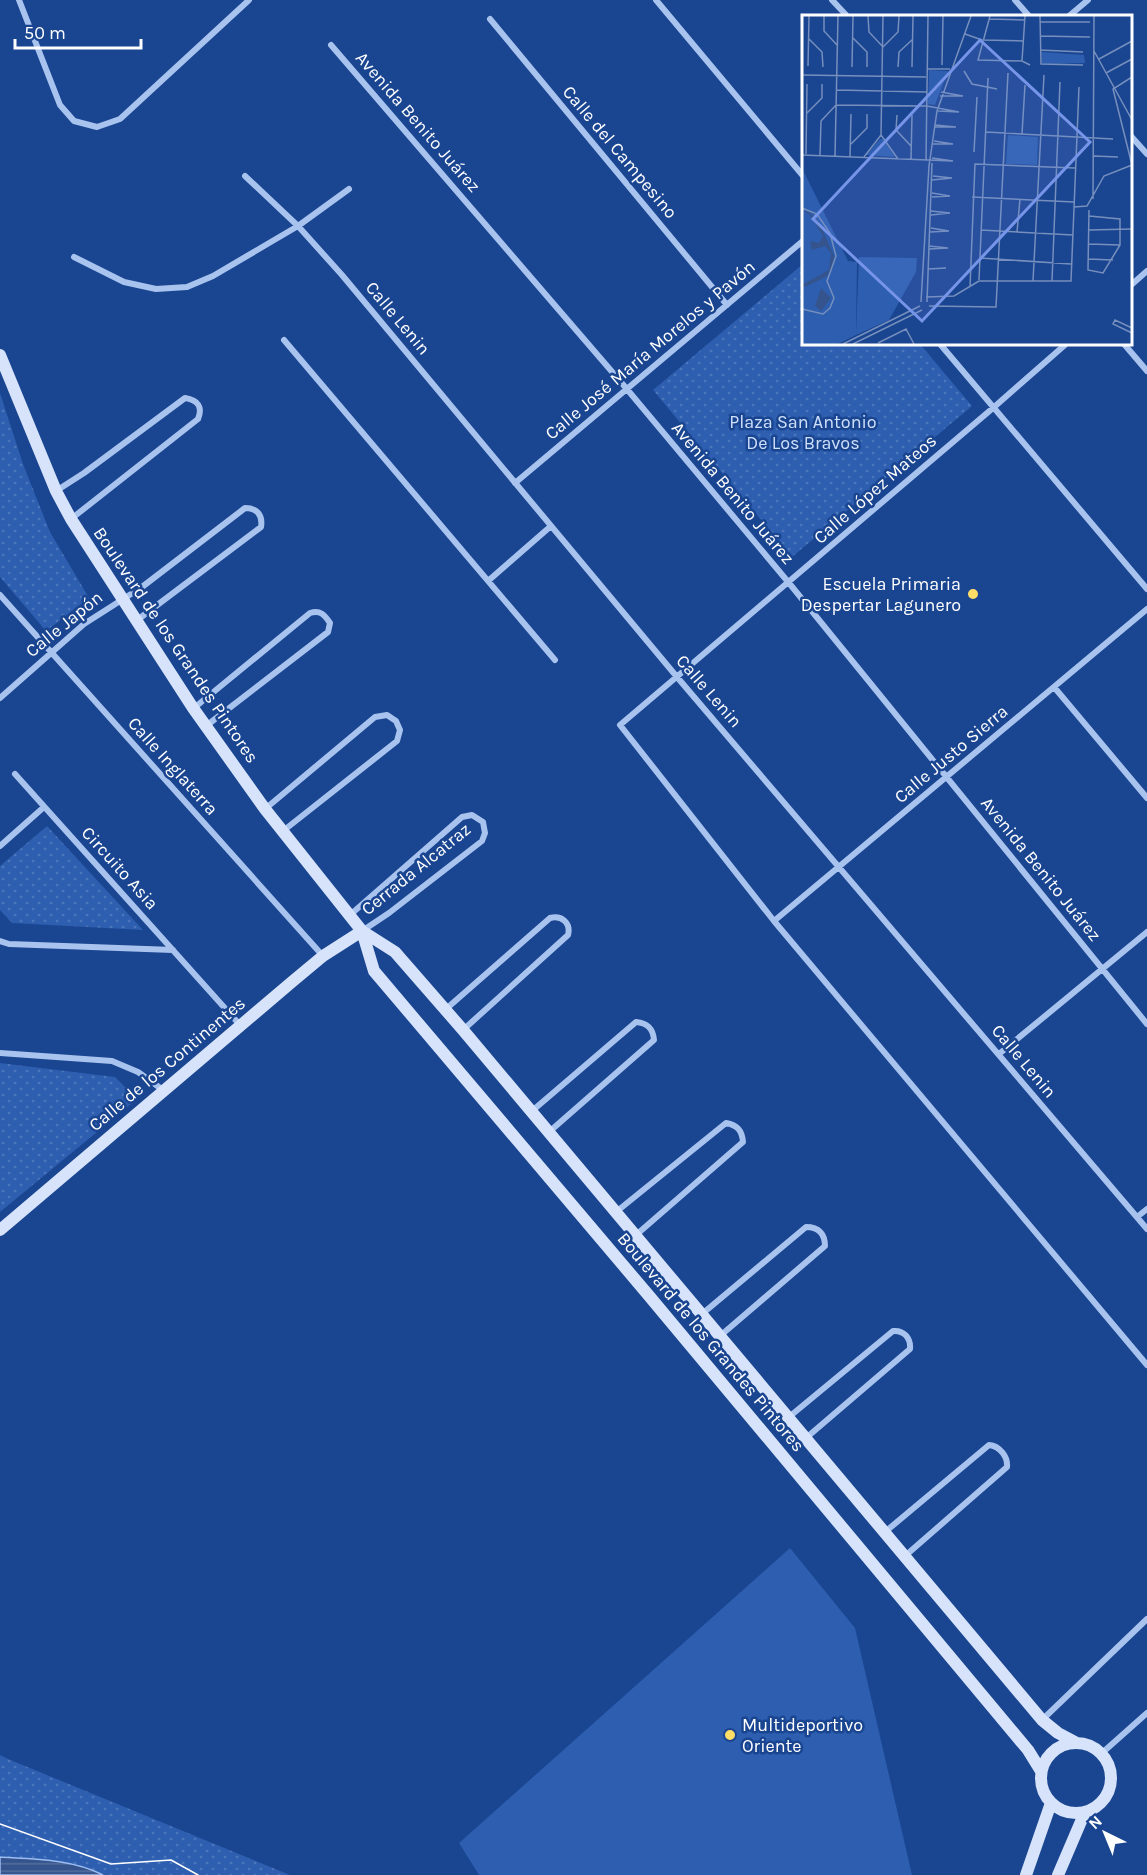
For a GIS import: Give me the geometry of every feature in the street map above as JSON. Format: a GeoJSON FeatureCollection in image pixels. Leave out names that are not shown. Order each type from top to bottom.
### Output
{"type":"FeatureCollection","features":[{"type":"Feature","properties":{"kind":"street"},"geometry":{"type":"LineString","coordinates":[[19,0],[60,105],[74,121],[97,127],[120,119],[249,0]]}},
{"type":"Feature","properties":{"kind":"street"},"geometry":{"type":"LineString","coordinates":[[656,0],[802,175]]}},
{"type":"Feature","properties":{"kind":"street"},"geometry":{"type":"LineString","coordinates":[[832,0],[846,15]]}},
{"type":"Feature","properties":{"kind":"street"},"geometry":{"type":"LineString","coordinates":[[1015,0],[1028,15]]}},
{"type":"Feature","properties":{"kind":"street"},"geometry":{"type":"LineString","coordinates":[[1069,15],[1088,0]]}},
{"type":"Feature","properties":{"kind":"street","name":"Calle del Campesino"},"geometry":{"type":"LineString","coordinates":[[490,19],[727,304]]}},
{"type":"Feature","properties":{"kind":"street","name":"Avenida Benito Juárez"},"geometry":{"type":"LineString","coordinates":[[331,45],[626,388],[789,583],[1147,1024]]}},
{"type":"Feature","properties":{"kind":"street"},"geometry":{"type":"LineString","coordinates":[[1132,136],[1147,154]]}},
{"type":"Feature","properties":{"kind":"street","name":"Calle Lenin"},"geometry":{"type":"LineString","coordinates":[[245,176],[298,226],[342,274],[677,677],[1147,1229]]}},
{"type":"Feature","properties":{"kind":"street"},"geometry":{"type":"LineString","coordinates":[[74,257],[124,282],[156,289],[187,287],[213,276],[298,226],[349,189]]}},
{"type":"Feature","properties":{"kind":"street","name":"Calle José María Morelos y Pavón"},"geometry":{"type":"LineString","coordinates":[[515,483],[802,242]]}},
{"type":"Feature","properties":{"kind":"street"},"geometry":{"type":"LineString","coordinates":[[1132,285],[1147,271]]}},
{"type":"Feature","properties":{"kind":"street"},"geometry":{"type":"LineString","coordinates":[[284,340],[555,660]]}},
{"type":"Feature","properties":{"kind":"street"},"geometry":{"type":"LineString","coordinates":[[941,345],[1147,589]]}},
{"type":"Feature","properties":{"kind":"street","name":"Calle López Mateos"},"geometry":{"type":"LineString","coordinates":[[774,921],[620,725],[789,583],[1064,345]]}},
{"type":"Feature","properties":{"kind":"street"},"geometry":{"type":"LineString","coordinates":[[1125,345],[1147,371]]}},
{"type":"Feature","properties":{"kind":"street","name":"Boulevard de los Grandes Pintores"},"geometry":{"type":"LineString","coordinates":[[0,355],[56,491],[71,519],[193,708],[265,809],[362,931],[395,952],[446,1010],[1042,1719],[1075,1742]]}},
{"type":"Feature","properties":{"kind":"street"},"geometry":{"type":"LineString","coordinates":[[56,491],[185,398],[193,399],[200,405],[201,413],[198,419],[71,519]]}},
{"type":"Feature","properties":{"kind":"street","name":"Calle Japón"},"geometry":{"type":"LineString","coordinates":[[0,698],[84,624],[142,587],[246,508],[252,508],[259,513],[262,521],[261,527],[135,621]]}},
{"type":"Feature","properties":{"kind":"street"},"geometry":{"type":"LineString","coordinates":[[488,581],[551,526]]}},
{"type":"Feature","properties":{"kind":"street","name":"Calle Inglaterra"},"geometry":{"type":"LineString","coordinates":[[0,595],[323,956]]}},
{"type":"Feature","properties":{"kind":"street","name":"Calle Justo Sierra"},"geometry":{"type":"LineString","coordinates":[[774,921],[1147,609]]}},
{"type":"Feature","properties":{"kind":"street"},"geometry":{"type":"LineString","coordinates":[[193,708],[310,613],[316,611],[324,614],[330,623],[328,632],[206,726]]}},
{"type":"Feature","properties":{"kind":"street"},"geometry":{"type":"LineString","coordinates":[[1054,687],[1147,798]]}},
{"type":"Feature","properties":{"kind":"street"},"geometry":{"type":"LineString","coordinates":[[265,809],[375,717],[387,715],[396,722],[400,730],[397,741],[283,831]]}},
{"type":"Feature","properties":{"kind":"street","name":"Circuito Asia"},"geometry":{"type":"LineString","coordinates":[[15,774],[240,1025]]}},
{"type":"Feature","properties":{"kind":"street"},"geometry":{"type":"LineString","coordinates":[[0,846],[44,807]]}},
{"type":"Feature","properties":{"kind":"street","name":"Cerrada Alcatraz"},"geometry":{"type":"LineString","coordinates":[[349,916],[462,817],[472,815],[483,822],[485,833],[482,841],[389,913],[362,931]]}},
{"type":"Feature","properties":{"kind":"street"},"geometry":{"type":"LineString","coordinates":[[446,1010],[550,918],[565,920],[568,925],[568,935],[463,1030]]}},
{"type":"Feature","properties":{"kind":"street"},"geometry":{"type":"LineString","coordinates":[[774,921],[1147,1365]]}},
{"type":"Feature","properties":{"kind":"street","name":"Boulevard de los Grandes Pintores"},"geometry":{"type":"LineString","coordinates":[[362,931],[374,970],[681,1333],[1028,1750],[1041,1771]]}},
{"type":"Feature","properties":{"kind":"street","name":"Calle de los Continentes"},"geometry":{"type":"LineString","coordinates":[[0,1230],[323,956],[362,931]]}},
{"type":"Feature","properties":{"kind":"street"},"geometry":{"type":"LineString","coordinates":[[999,1054],[1147,932]]}},
{"type":"Feature","properties":{"kind":"street"},"geometry":{"type":"LineString","coordinates":[[0,941],[9,944],[173,950]]}},
{"type":"Feature","properties":{"kind":"street"},"geometry":{"type":"LineString","coordinates":[[532,1111],[636,1022],[650,1027],[654,1040],[549,1132]]}},
{"type":"Feature","properties":{"kind":"street"},"geometry":{"type":"LineString","coordinates":[[0,1053],[112,1061],[138,1072],[164,1090]]}},
{"type":"Feature","properties":{"kind":"street"},"geometry":{"type":"LineString","coordinates":[[616,1212],[726,1123],[738,1128],[743,1135],[743,1142],[636,1235]]}},
{"type":"Feature","properties":{"kind":"street"},"geometry":{"type":"LineString","coordinates":[[1137,1217],[1147,1209]]}},
{"type":"Feature","properties":{"kind":"street"},"geometry":{"type":"LineString","coordinates":[[702,1314],[806,1227],[813,1227],[822,1232],[825,1246],[720,1336]]}},
{"type":"Feature","properties":{"kind":"street"},"geometry":{"type":"LineString","coordinates":[[789,1417],[893,1331],[898,1330],[907,1335],[911,1343],[910,1349],[806,1438]]}},
{"type":"Feature","properties":{"kind":"street"},"geometry":{"type":"LineString","coordinates":[[885,1532],[989,1445],[1003,1453],[1008,1462],[1007,1467],[905,1556]]}},
{"type":"Feature","properties":{"kind":"street"},"geometry":{"type":"LineString","coordinates":[[1042,1719],[1147,1619]]}},
{"type":"Feature","properties":{"kind":"street"},"geometry":{"type":"LineString","coordinates":[[1102,1753],[1147,1713]]}},
{"type":"Feature","properties":{"kind":"street"},"geometry":{"type":"LineString","coordinates":[[1075,1742],[1092,1746],[1102,1753],[1110,1769],[1110,1787],[1101,1803],[1085,1812],[1067,1812],[1051,1803],[1043,1792],[1041,1771],[1045,1760],[1063,1745],[1075,1742]]}},
{"type":"Feature","properties":{"kind":"street"},"geometry":{"type":"LineString","coordinates":[[1026,1875],[1051,1803]]}},
{"type":"Feature","properties":{"kind":"street"},"geometry":{"type":"LineString","coordinates":[[1058,1875],[1085,1812]]}},
{"type":"Feature","properties":{"kind":"green space","name":"Plaza San Antonio De Los Bravos"},"geometry":{"type":"Polygon","coordinates":[[[802,265],[802,345],[921,345],[972,406],[792,557],[653,390],[802,265]]]}},
{"type":"Feature","properties":{"kind":"green space"},"geometry":{"type":"Polygon","coordinates":[[[0,393],[23,464],[50,532],[89,598],[46,631],[0,577],[0,393]]]}},
{"type":"Feature","properties":{"kind":"green space"},"geometry":{"type":"Polygon","coordinates":[[[47,826],[143,930],[12,923],[0,910],[0,866],[47,826]]]}},
{"type":"Feature","properties":{"kind":"green space"},"geometry":{"type":"Polygon","coordinates":[[[0,1063],[115,1077],[137,1099],[0,1212],[0,1063]]]}},
{"type":"Feature","properties":{"kind":"green space","name":"Multideportivo Oriente"},"geometry":{"type":"Polygon","coordinates":[[[790,1548],[855,1628],[912,1875],[479,1875],[459,1843],[790,1548]]]}},
{"type":"Feature","properties":{"kind":"green space"},"geometry":{"type":"Polygon","coordinates":[[[0,1755],[8,1759],[290,1875],[0,1875],[0,1755]]]}},
{"type":"Feature","properties":{"kind":"shaded area"},"geometry":{"type":"Polygon","coordinates":[[[0,1857],[66,1863],[103,1875],[0,1875],[0,1857]]]}},
{"type":"Feature","properties":{"kind":"tram line"},"geometry":{"type":"LineString","coordinates":[[0,1824],[111,1864],[171,1860],[198,1875]]}},
{"type":"Feature","properties":{"kind":"place","name":"Escuela Primaria Despertar Lagunero"},"geometry":{"type":"Point","coordinates":[973,594]}},
{"type":"Feature","properties":{"kind":"place","name":"Multideportivo Oriente"},"geometry":{"type":"Point","coordinates":[730,1735]}}]}
